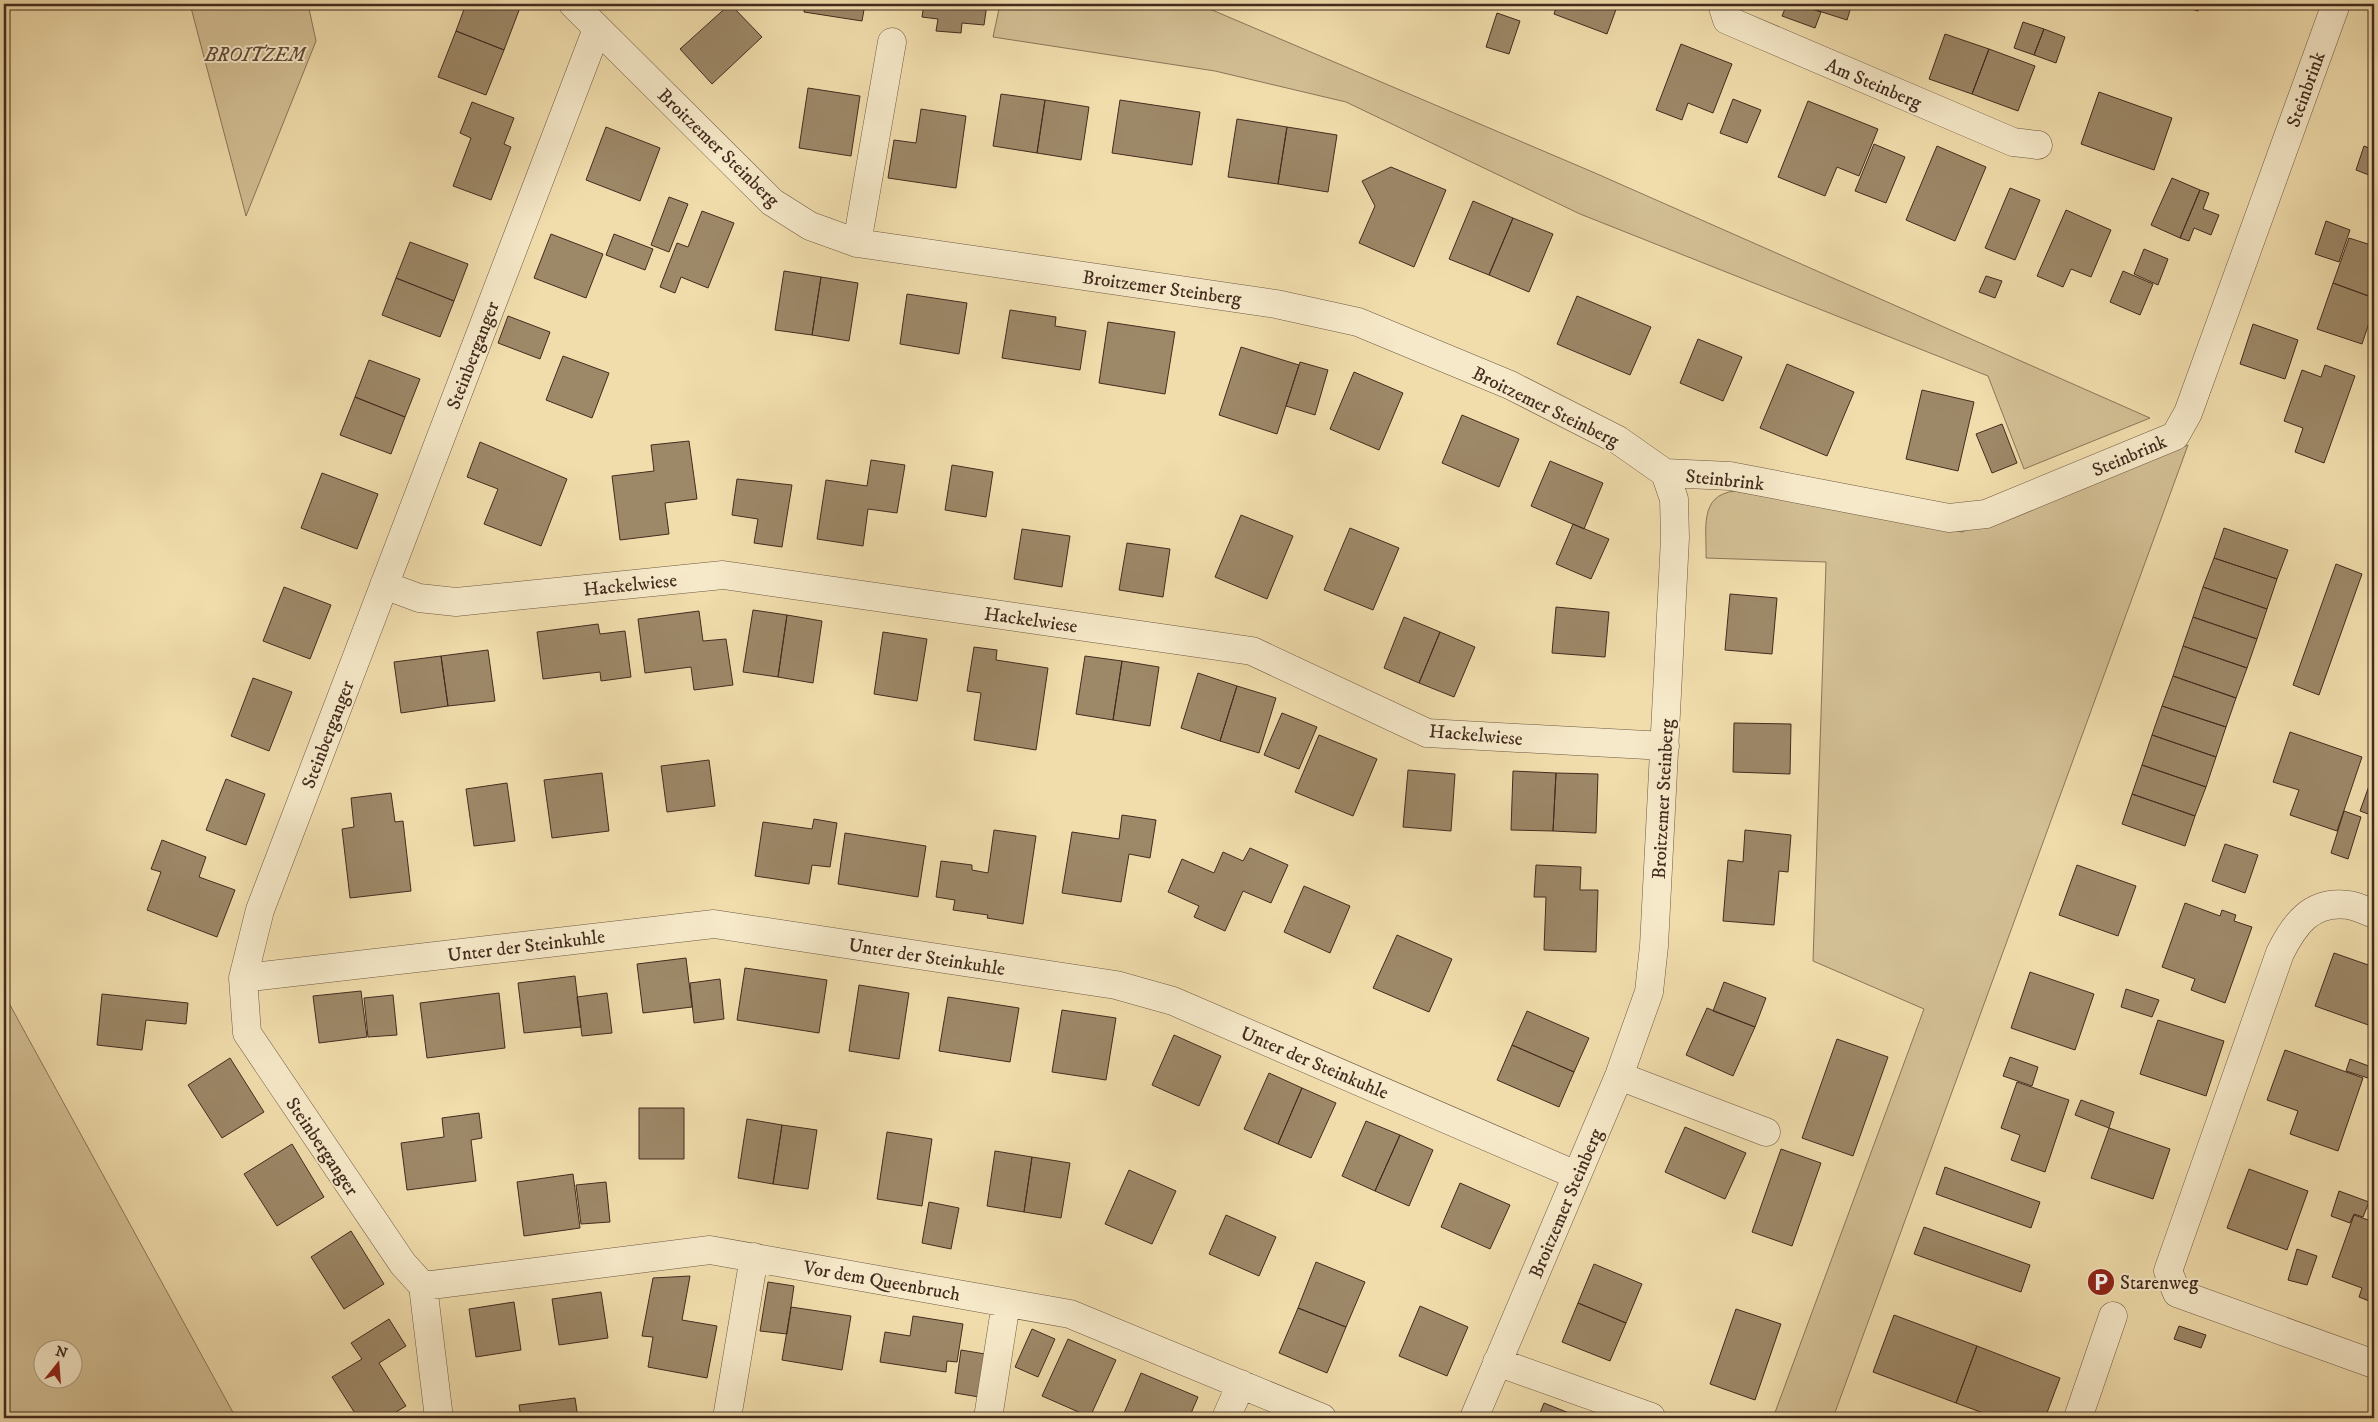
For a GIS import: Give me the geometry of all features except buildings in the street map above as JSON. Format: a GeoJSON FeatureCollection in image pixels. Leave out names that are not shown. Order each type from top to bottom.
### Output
{"type":"FeatureCollection","features":[{"type":"Feature","properties":{"kind":"street","name":"Broitzemer Steinberg"},"geometry":{"type":"LineString","coordinates":[[573,4],[772,202],[810,226],[858,243],[1276,304],[1358,322],[1510,385],[1571,414],[1618,440],[1665,473],[1674,498],[1675,538],[1654,946],[1649,992],[1619,1076],[1474,1418]]}},
{"type":"Feature","properties":{"kind":"street","name":"Am Steinberg"},"geometry":{"type":"LineString","coordinates":[[1722,4],[1727,20],[2013,142],[2038,145]]}},
{"type":"Feature","properties":{"kind":"street","name":"Steinbrink"},"geometry":{"type":"LineString","coordinates":[[1665,473],[1730,476],[1949,518],[1986,514],[2174,436],[2188,413],[2336,4]]}},
{"type":"Feature","properties":{"kind":"street","name":"Steinberganger"},"geometry":{"type":"LineString","coordinates":[[423,1286],[403,1264],[247,1033],[243,978],[260,910],[597,28]]}},
{"type":"Feature","properties":{"kind":"street"},"geometry":{"type":"LineString","coordinates":[[858,243],[892,42]]}},
{"type":"Feature","properties":{"kind":"street","name":"Hackelwiese"},"geometry":{"type":"LineString","coordinates":[[384,585],[419,598],[456,602],[723,575],[1252,651],[1427,733],[1665,746]]}},
{"type":"Feature","properties":{"kind":"street"},"geometry":{"type":"LineString","coordinates":[[2374,914],[2348,905],[2322,907],[2300,920],[2290,934],[2276,963],[2168,1270],[2177,1293],[2374,1364]]}},
{"type":"Feature","properties":{"kind":"street","name":"Unter der Steinkuhle"},"geometry":{"type":"LineString","coordinates":[[243,978],[714,924],[1116,985],[1173,1001],[1576,1175]]}},
{"type":"Feature","properties":{"kind":"street"},"geometry":{"type":"LineString","coordinates":[[1619,1076],[1766,1132]]}},
{"type":"Feature","properties":{"kind":"street","name":"Vor dem Queenbruch"},"geometry":{"type":"LineString","coordinates":[[423,1286],[710,1250],[1070,1314],[1322,1418]]}},
{"type":"Feature","properties":{"kind":"street"},"geometry":{"type":"LineString","coordinates":[[727,1418],[754,1257]]}},
{"type":"Feature","properties":{"kind":"street"},"geometry":{"type":"LineString","coordinates":[[423,1286],[439,1418]]}},
{"type":"Feature","properties":{"kind":"street"},"geometry":{"type":"LineString","coordinates":[[988,1418],[1006,1303]]}},
{"type":"Feature","properties":{"kind":"street"},"geometry":{"type":"LineString","coordinates":[[2078,1418],[2114,1316]]}},
{"type":"Feature","properties":{"kind":"street"},"geometry":{"type":"LineString","coordinates":[[1498,1362],[1651,1417]]}},
{"type":"Feature","properties":{"kind":"street"},"geometry":{"type":"LineString","coordinates":[[1226,1418],[1241,1384]]}},
{"type":"Feature","properties":{"kind":"green space","name":"BROITZEM"},"geometry":{"type":"Polygon","coordinates":[[[190,4],[308,4],[316,41],[246,216],[190,4]]]}},
{"type":"Feature","properties":{"kind":"green space"},"geometry":{"type":"Polygon","coordinates":[[[1000,4],[1198,4],[1595,173],[2150,418],[2024,469],[1988,376],[1580,214],[1346,102],[1215,71],[993,37],[1000,4]]]}},
{"type":"Feature","properties":{"kind":"green space"},"geometry":{"type":"Polygon","coordinates":[[[2188,445],[1833,1418],[1773,1418],[1924,1009],[1813,961],[1826,562],[1706,558],[1706,526],[1710,507],[1715,499],[1723,494],[1735,491],[1962,532],[2188,445]]]}},
{"type":"Feature","properties":{"kind":"green space"},"geometry":{"type":"Polygon","coordinates":[[[4,994],[236,1418],[4,1418],[4,994]]]}},
{"type":"Feature","properties":{"kind":"place","name":"Starenweg"},"geometry":{"type":"Point","coordinates":[2101,1282]}}]}
